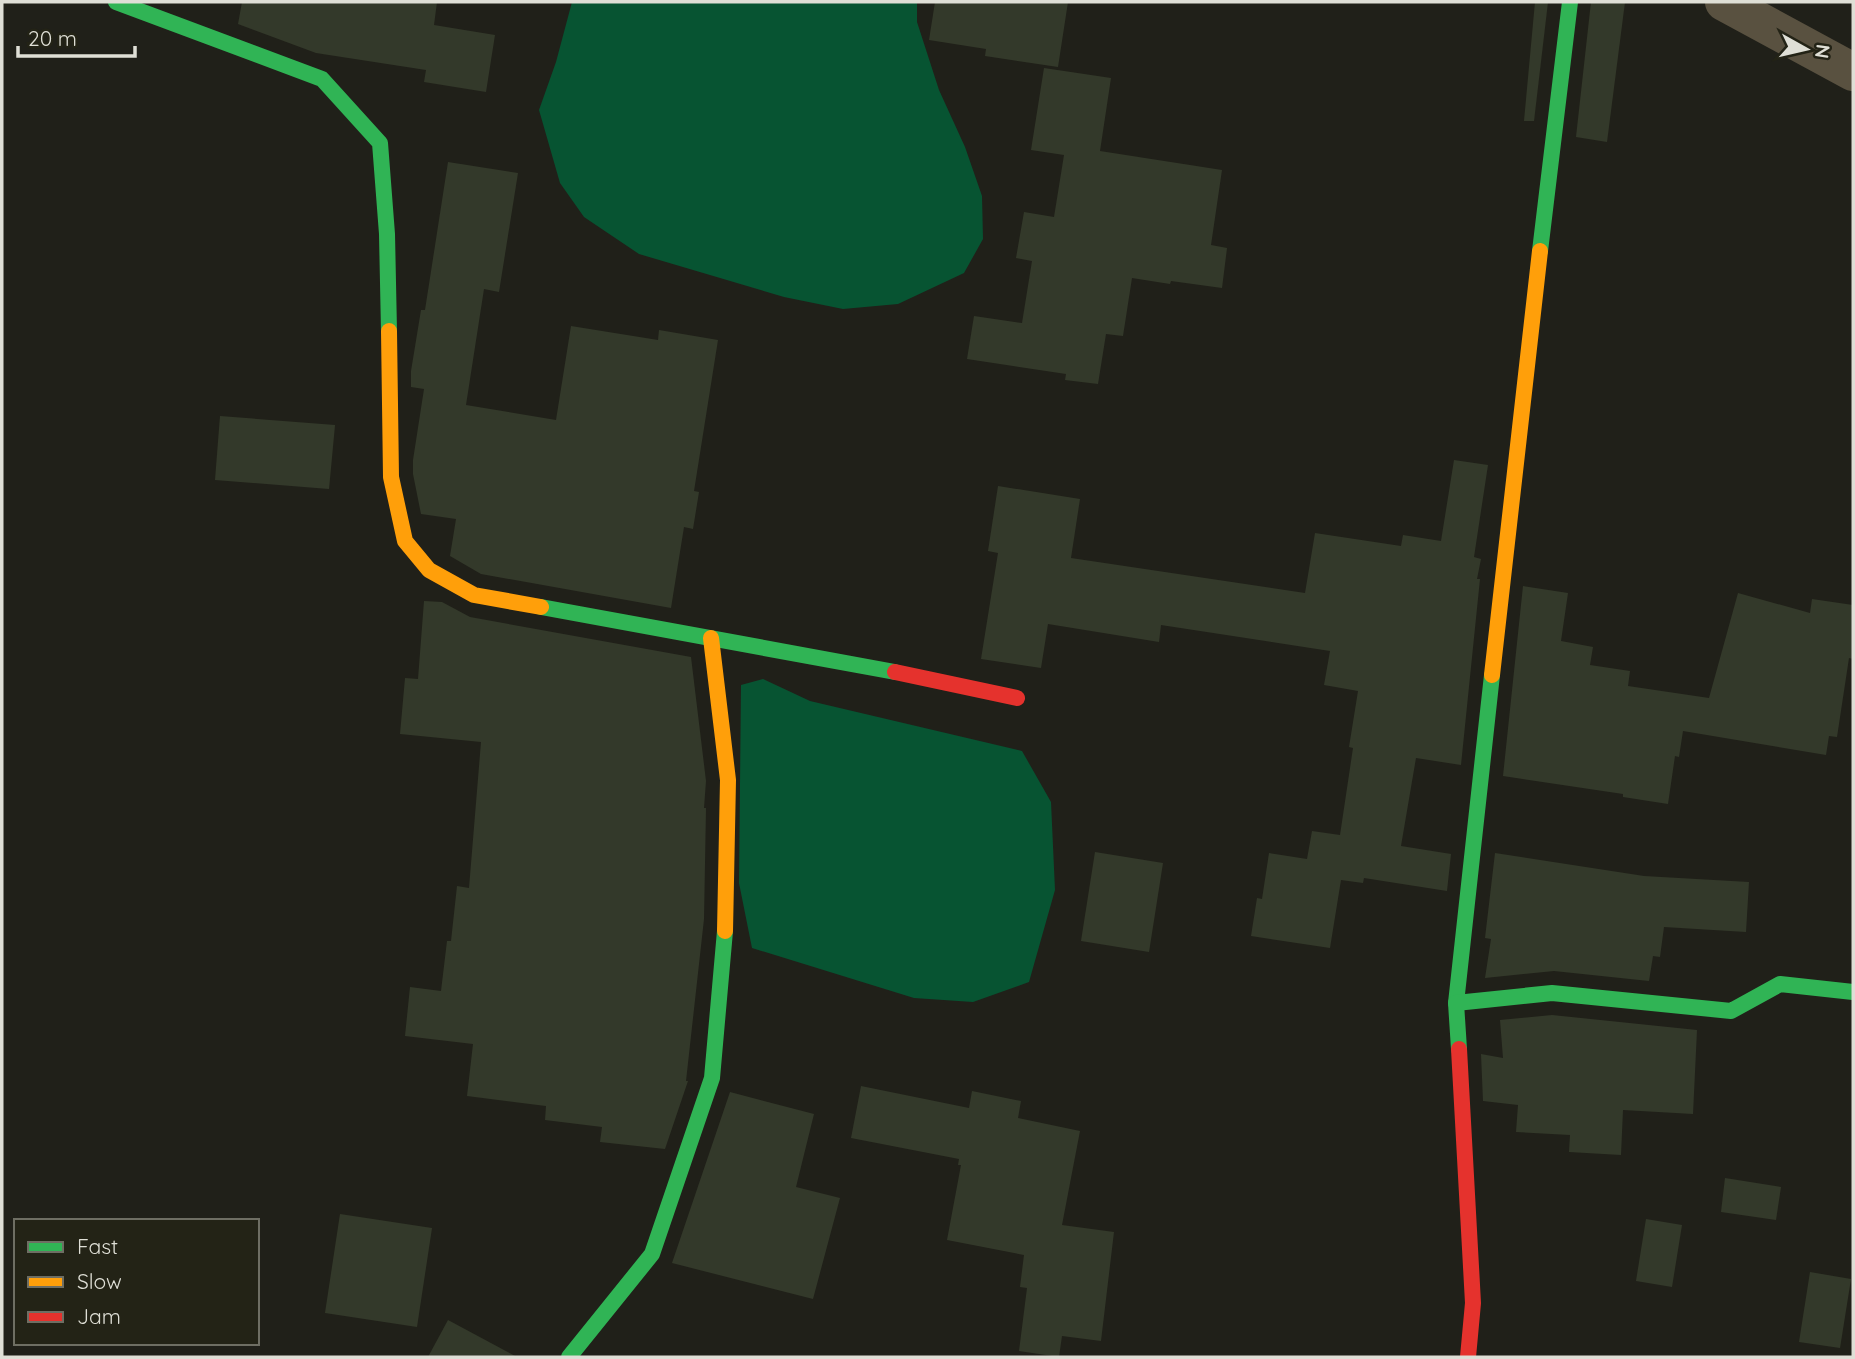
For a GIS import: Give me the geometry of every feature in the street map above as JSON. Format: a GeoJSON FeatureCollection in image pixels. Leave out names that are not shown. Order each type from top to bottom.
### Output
{"type":"FeatureCollection","features":[{"type":"Feature","properties":{"kind":"street"},"geometry":{"type":"LineString","coordinates":[[116,2],[322,79],[380,143],[387,234],[391,477],[405,541],[429,570],[474,596],[871,667],[1017,698]]}},
{"type":"Feature","properties":{"kind":"street"},"geometry":{"type":"LineString","coordinates":[[1468,1357],[1473,1303],[1455,1003],[1505,545],[1570,2]]}},
{"type":"Feature","properties":{"kind":"street"},"geometry":{"type":"LineString","coordinates":[[1724,2],[1853,72]]}},
{"type":"Feature","properties":{"kind":"street"},"geometry":{"type":"LineString","coordinates":[[569,1357],[652,1254],[712,1078],[726,920],[728,780],[711,638]]}},
{"type":"Feature","properties":{"kind":"street"},"geometry":{"type":"LineString","coordinates":[[1455,1003],[1552,993],[1731,1011],[1780,984],[1853,992]]}},
{"type":"Feature","properties":{"kind":"shaded area"},"geometry":{"type":"Polygon","coordinates":[[[572,2],[917,2],[917,22],[939,90],[965,147],[982,196],[983,239],[964,273],[898,304],[843,309],[784,297],[639,254],[584,217],[560,183],[539,110],[556,62],[572,2]]]}},
{"type":"Feature","properties":{"kind":"shaded area"},"geometry":{"type":"Polygon","coordinates":[[[763,679],[810,701],[1022,751],[1051,802],[1055,890],[1029,982],[973,1002],[914,998],[752,948],[739,883],[741,685],[763,679]]]}},
{"type":"Feature","properties":{"kind":"building"},"geometry":{"type":"Polygon","coordinates":[[[242,2],[437,2],[434,25],[495,35],[486,92],[424,82],[426,70],[316,53],[238,24],[242,2]]]}},
{"type":"Feature","properties":{"kind":"building"},"geometry":{"type":"Polygon","coordinates":[[[935,2],[1068,2],[1058,67],[985,56],[986,49],[929,40],[935,2]]]}},
{"type":"Feature","properties":{"kind":"building"},"geometry":{"type":"Polygon","coordinates":[[[1535,2],[1548,2],[1534,121],[1524,121],[1535,2]]]}},
{"type":"Feature","properties":{"kind":"building"},"geometry":{"type":"Polygon","coordinates":[[[1591,2],[1625,2],[1607,142],[1576,137],[1591,2]]]}},
{"type":"Feature","properties":{"kind":"building"},"geometry":{"type":"Polygon","coordinates":[[[1044,68],[1111,78],[1100,151],[1222,170],[1211,245],[1227,248],[1222,288],[1132,278],[1123,336],[1106,334],[1098,384],[1065,380],[1066,374],[967,359],[974,316],[1022,323],[1032,261],[1016,258],[1024,212],[1054,217],[1064,155],[1031,150],[1044,68]]]}},
{"type":"Feature","properties":{"kind":"building"},"geometry":{"type":"Polygon","coordinates":[[[448,162],[518,173],[499,292],[484,289],[466,405],[556,420],[571,326],[658,340],[659,330],[718,340],[694,491],[699,492],[693,529],[684,527],[671,608],[481,574],[450,556],[456,519],[421,514],[413,460],[424,389],[411,387],[411,371],[421,310],[425,310],[448,162]]]}},
{"type":"Feature","properties":{"kind":"building"},"geometry":{"type":"Polygon","coordinates":[[[220,416],[335,425],[329,489],[215,480],[220,416]]]}},
{"type":"Feature","properties":{"kind":"building"},"geometry":{"type":"Polygon","coordinates":[[[1454,460],[1488,465],[1474,557],[1481,559],[1477,579],[1480,579],[1461,765],[1416,758],[1401,846],[1451,854],[1447,891],[1364,878],[1363,883],[1341,880],[1330,948],[1251,936],[1257,898],[1262,899],[1269,853],[1307,859],[1312,831],[1340,835],[1353,748],[1349,747],[1358,691],[1324,685],[1330,651],[1161,625],[1159,642],[1048,624],[1041,668],[981,659],[998,553],[988,551],[998,486],[1080,499],[1071,558],[1305,593],[1315,533],[1401,546],[1403,535],[1441,541],[1454,460]]]}},
{"type":"Feature","properties":{"kind":"building"},"geometry":{"type":"Polygon","coordinates":[[[1523,586],[1568,593],[1561,641],[1593,647],[1590,665],[1630,671],[1628,686],[1709,698],[1738,593],[1810,613],[1812,599],[1853,605],[1853,659],[1849,658],[1837,737],[1829,736],[1826,755],[1683,731],[1679,757],[1675,756],[1668,804],[1623,797],[1623,794],[1503,776],[1523,586]]]}},
{"type":"Feature","properties":{"kind":"building"},"geometry":{"type":"Polygon","coordinates":[[[424,601],[442,602],[470,617],[691,657],[706,781],[704,919],[688,1081],[665,1149],[600,1142],[602,1127],[545,1120],[546,1106],[467,1096],[473,1044],[405,1036],[410,987],[441,991],[447,941],[451,941],[457,886],[469,888],[481,742],[400,734],[405,678],[418,679],[424,601]]]}},
{"type":"Feature","properties":{"kind":"building"},"geometry":{"type":"Polygon","coordinates":[[[1095,852],[1163,863],[1149,952],[1081,941],[1095,852]]]}},
{"type":"Feature","properties":{"kind":"building"},"geometry":{"type":"Polygon","coordinates":[[[1495,853],[1644,876],[1749,882],[1746,932],[1664,927],[1660,957],[1653,956],[1649,981],[1554,971],[1485,978],[1491,939],[1485,938],[1495,853]]]}},
{"type":"Feature","properties":{"kind":"building"},"geometry":{"type":"Polygon","coordinates":[[[1552,1015],[1697,1030],[1693,1114],[1623,1110],[1621,1155],[1569,1152],[1570,1135],[1516,1132],[1518,1105],[1483,1101],[1481,1054],[1503,1058],[1500,1020],[1552,1015]]]}},
{"type":"Feature","properties":{"kind":"building"},"geometry":{"type":"Polygon","coordinates":[[[861,1086],[969,1108],[972,1091],[1021,1101],[1018,1118],[1080,1131],[1062,1225],[1114,1232],[1101,1341],[1062,1336],[1059,1357],[1019,1351],[1027,1288],[1020,1287],[1024,1255],[947,1240],[961,1165],[958,1165],[959,1159],[851,1138],[861,1086]]]}},
{"type":"Feature","properties":{"kind":"building"},"geometry":{"type":"Polygon","coordinates":[[[730,1092],[814,1114],[796,1187],[840,1198],[813,1299],[672,1263],[730,1092]]]}},
{"type":"Feature","properties":{"kind":"building"},"geometry":{"type":"Polygon","coordinates":[[[1725,1178],[1781,1187],[1776,1220],[1721,1212],[1725,1178]]]}},
{"type":"Feature","properties":{"kind":"building"},"geometry":{"type":"Polygon","coordinates":[[[340,1214],[432,1228],[417,1327],[325,1313],[340,1214]]]}},
{"type":"Feature","properties":{"kind":"building"},"geometry":{"type":"Polygon","coordinates":[[[1646,1219],[1682,1225],[1672,1287],[1636,1281],[1646,1219]]]}},
{"type":"Feature","properties":{"kind":"building"},"geometry":{"type":"Polygon","coordinates":[[[1810,1272],[1851,1279],[1840,1348],[1799,1342],[1810,1272]]]}},
{"type":"Feature","properties":{"kind":"building"},"geometry":{"type":"Polygon","coordinates":[[[448,1320],[517,1357],[428,1357],[448,1320]]]}},
{"type":"Feature","properties":{"kind":"traffic: fast"},"geometry":{"type":"LineString","coordinates":[[116,2],[322,79],[380,143],[387,234],[389,331]]}},
{"type":"Feature","properties":{"kind":"traffic: fast"},"geometry":{"type":"LineString","coordinates":[[1540,251],[1570,2]]}},
{"type":"Feature","properties":{"kind":"traffic: fast"},"geometry":{"type":"LineString","coordinates":[[541,607],[895,672]]}},
{"type":"Feature","properties":{"kind":"traffic: fast"},"geometry":{"type":"LineString","coordinates":[[1456,1003],[1492,675]]}},
{"type":"Feature","properties":{"kind":"traffic: fast"},"geometry":{"type":"LineString","coordinates":[[569,1357],[652,1254],[712,1078],[725,931]]}},
{"type":"Feature","properties":{"kind":"traffic: fast"},"geometry":{"type":"LineString","coordinates":[[1459,1049],[1456,1003],[1552,993],[1731,1011],[1780,984],[1853,992]]}},
{"type":"Feature","properties":{"kind":"traffic: slow"},"geometry":{"type":"LineString","coordinates":[[1492,675],[1540,251]]}},
{"type":"Feature","properties":{"kind":"traffic: slow"},"geometry":{"type":"LineString","coordinates":[[389,331],[391,477],[405,541],[429,570],[474,595],[541,607]]}},
{"type":"Feature","properties":{"kind":"traffic: slow"},"geometry":{"type":"LineString","coordinates":[[711,638],[728,780],[725,931]]}},
{"type":"Feature","properties":{"kind":"traffic: jam"},"geometry":{"type":"LineString","coordinates":[[895,672],[1017,698]]}},
{"type":"Feature","properties":{"kind":"traffic: jam"},"geometry":{"type":"LineString","coordinates":[[1459,1049],[1473,1303],[1468,1357]]}}]}
